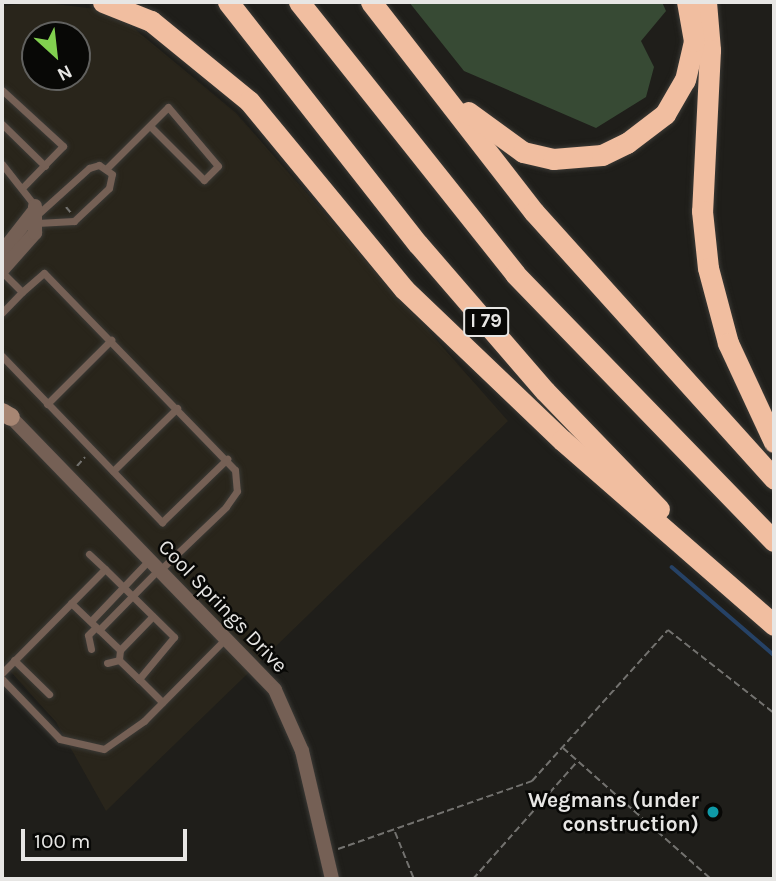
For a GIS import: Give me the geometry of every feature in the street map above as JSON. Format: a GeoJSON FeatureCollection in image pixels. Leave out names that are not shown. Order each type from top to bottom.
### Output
{"type":"FeatureCollection","features":[{"type":"Feature","properties":{"kind":"highway"},"geometry":{"type":"LineString","coordinates":[[103,2],[151,20],[249,102],[404,289],[562,440],[774,625]]}},
{"type":"Feature","properties":{"kind":"highway","name":"I 79"},"geometry":{"type":"LineString","coordinates":[[228,2],[361,176],[545,391],[669,520],[774,614]]}},
{"type":"Feature","properties":{"kind":"highway","name":"I 79"},"geometry":{"type":"LineString","coordinates":[[299,2],[515,274],[774,541]]}},
{"type":"Feature","properties":{"kind":"highway"},"geometry":{"type":"LineString","coordinates":[[371,3],[487,130],[523,152],[553,159],[602,155],[665,114],[691,60],[687,2]]}},
{"type":"Feature","properties":{"kind":"highway"},"geometry":{"type":"LineString","coordinates":[[705,2],[710,50],[702,211],[708,268],[728,343],[774,442]]}},
{"type":"Feature","properties":{"kind":"highway"},"geometry":{"type":"LineString","coordinates":[[371,3],[534,212],[774,479]]}},
{"type":"Feature","properties":{"kind":"street"},"geometry":{"type":"LineString","coordinates":[[2,252],[36,215]]}},
{"type":"Feature","properties":{"kind":"street"},"geometry":{"type":"LineString","coordinates":[[2,271],[28,243],[36,215]]}},
{"type":"Feature","properties":{"kind":"street","name":"Cool Springs Drive"},"geometry":{"type":"LineString","coordinates":[[5,412],[228,637],[290,716],[323,854],[332,879]]}},
{"type":"Feature","properties":{"kind":"lane"},"geometry":{"type":"LineString","coordinates":[[2,90],[62,144],[45,166],[24,186]]}},
{"type":"Feature","properties":{"kind":"lane"},"geometry":{"type":"LineString","coordinates":[[36,215],[89,168],[107,167],[150,125],[169,107],[218,166],[204,180],[150,125]]}},
{"type":"Feature","properties":{"kind":"lane"},"geometry":{"type":"LineString","coordinates":[[2,124],[45,166]]}},
{"type":"Feature","properties":{"kind":"lane"},"geometry":{"type":"LineString","coordinates":[[2,164],[24,186],[36,215]]}},
{"type":"Feature","properties":{"kind":"lane"},"geometry":{"type":"LineString","coordinates":[[36,215],[77,219],[109,188],[107,167]]}},
{"type":"Feature","properties":{"kind":"lane"},"geometry":{"type":"LineString","coordinates":[[2,271],[22,292]]}},
{"type":"Feature","properties":{"kind":"lane"},"geometry":{"type":"LineString","coordinates":[[2,313],[44,273],[227,459],[239,477],[233,498],[156,566],[123,587],[88,635],[92,649]]}},
{"type":"Feature","properties":{"kind":"lane"},"geometry":{"type":"LineString","coordinates":[[47,404],[111,340]]}},
{"type":"Feature","properties":{"kind":"lane"},"geometry":{"type":"LineString","coordinates":[[2,356],[162,522],[227,459]]}},
{"type":"Feature","properties":{"kind":"lane"},"geometry":{"type":"LineString","coordinates":[[113,471],[177,408]]}},
{"type":"Feature","properties":{"kind":"lane"},"geometry":{"type":"LineString","coordinates":[[89,554],[153,616],[174,643],[139,679]]}},
{"type":"Feature","properties":{"kind":"lane"},"geometry":{"type":"LineString","coordinates":[[95,626],[132,596],[156,566]]}},
{"type":"Feature","properties":{"kind":"lane"},"geometry":{"type":"LineString","coordinates":[[2,673],[105,569]]}},
{"type":"Feature","properties":{"kind":"lane"},"geometry":{"type":"LineString","coordinates":[[71,603],[120,650]]}},
{"type":"Feature","properties":{"kind":"lane"},"geometry":{"type":"LineString","coordinates":[[119,660],[120,650],[153,616]]}},
{"type":"Feature","properties":{"kind":"lane"},"geometry":{"type":"LineString","coordinates":[[2,679],[60,739],[80,747],[104,748],[118,741],[162,702],[228,637]]}},
{"type":"Feature","properties":{"kind":"lane"},"geometry":{"type":"LineString","coordinates":[[14,660],[49,694]]}},
{"type":"Feature","properties":{"kind":"lane"},"geometry":{"type":"LineString","coordinates":[[119,660],[162,702]]}},
{"type":"Feature","properties":{"kind":"lane"},"geometry":{"type":"LineString","coordinates":[[107,663],[119,660]]}},
{"type":"Feature","properties":{"kind":"path"},"geometry":{"type":"LineString","coordinates":[[76,467],[87,455]]}},
{"type":"Feature","properties":{"kind":"path"},"geometry":{"type":"LineString","coordinates":[[323,854],[395,832],[532,781],[668,630],[774,713]]}},
{"type":"Feature","properties":{"kind":"path"},"geometry":{"type":"LineString","coordinates":[[562,748],[711,879]]}},
{"type":"Feature","properties":{"kind":"path"},"geometry":{"type":"LineString","coordinates":[[473,879],[577,761]]}},
{"type":"Feature","properties":{"kind":"path"},"geometry":{"type":"LineString","coordinates":[[395,832],[414,879]]}},
{"type":"Feature","properties":{"kind":"shaded area"},"geometry":{"type":"Polygon","coordinates":[[[39,2],[96,9],[125,21],[236,113],[508,421],[106,811],[56,722],[2,662],[2,6],[39,2]]]}},
{"type":"Feature","properties":{"kind":"green space"},"geometry":{"type":"Polygon","coordinates":[[[409,2],[662,2],[666,11],[641,41],[654,67],[646,97],[596,128],[464,71],[409,2]]]}},
{"type":"Feature","properties":{"kind":"waterway"},"geometry":{"type":"LineString","coordinates":[[672,567],[774,655]]}},
{"type":"Feature","properties":{"kind":"place","name":"Wegmans (under construction)"},"geometry":{"type":"Point","coordinates":[713,812]}}]}
